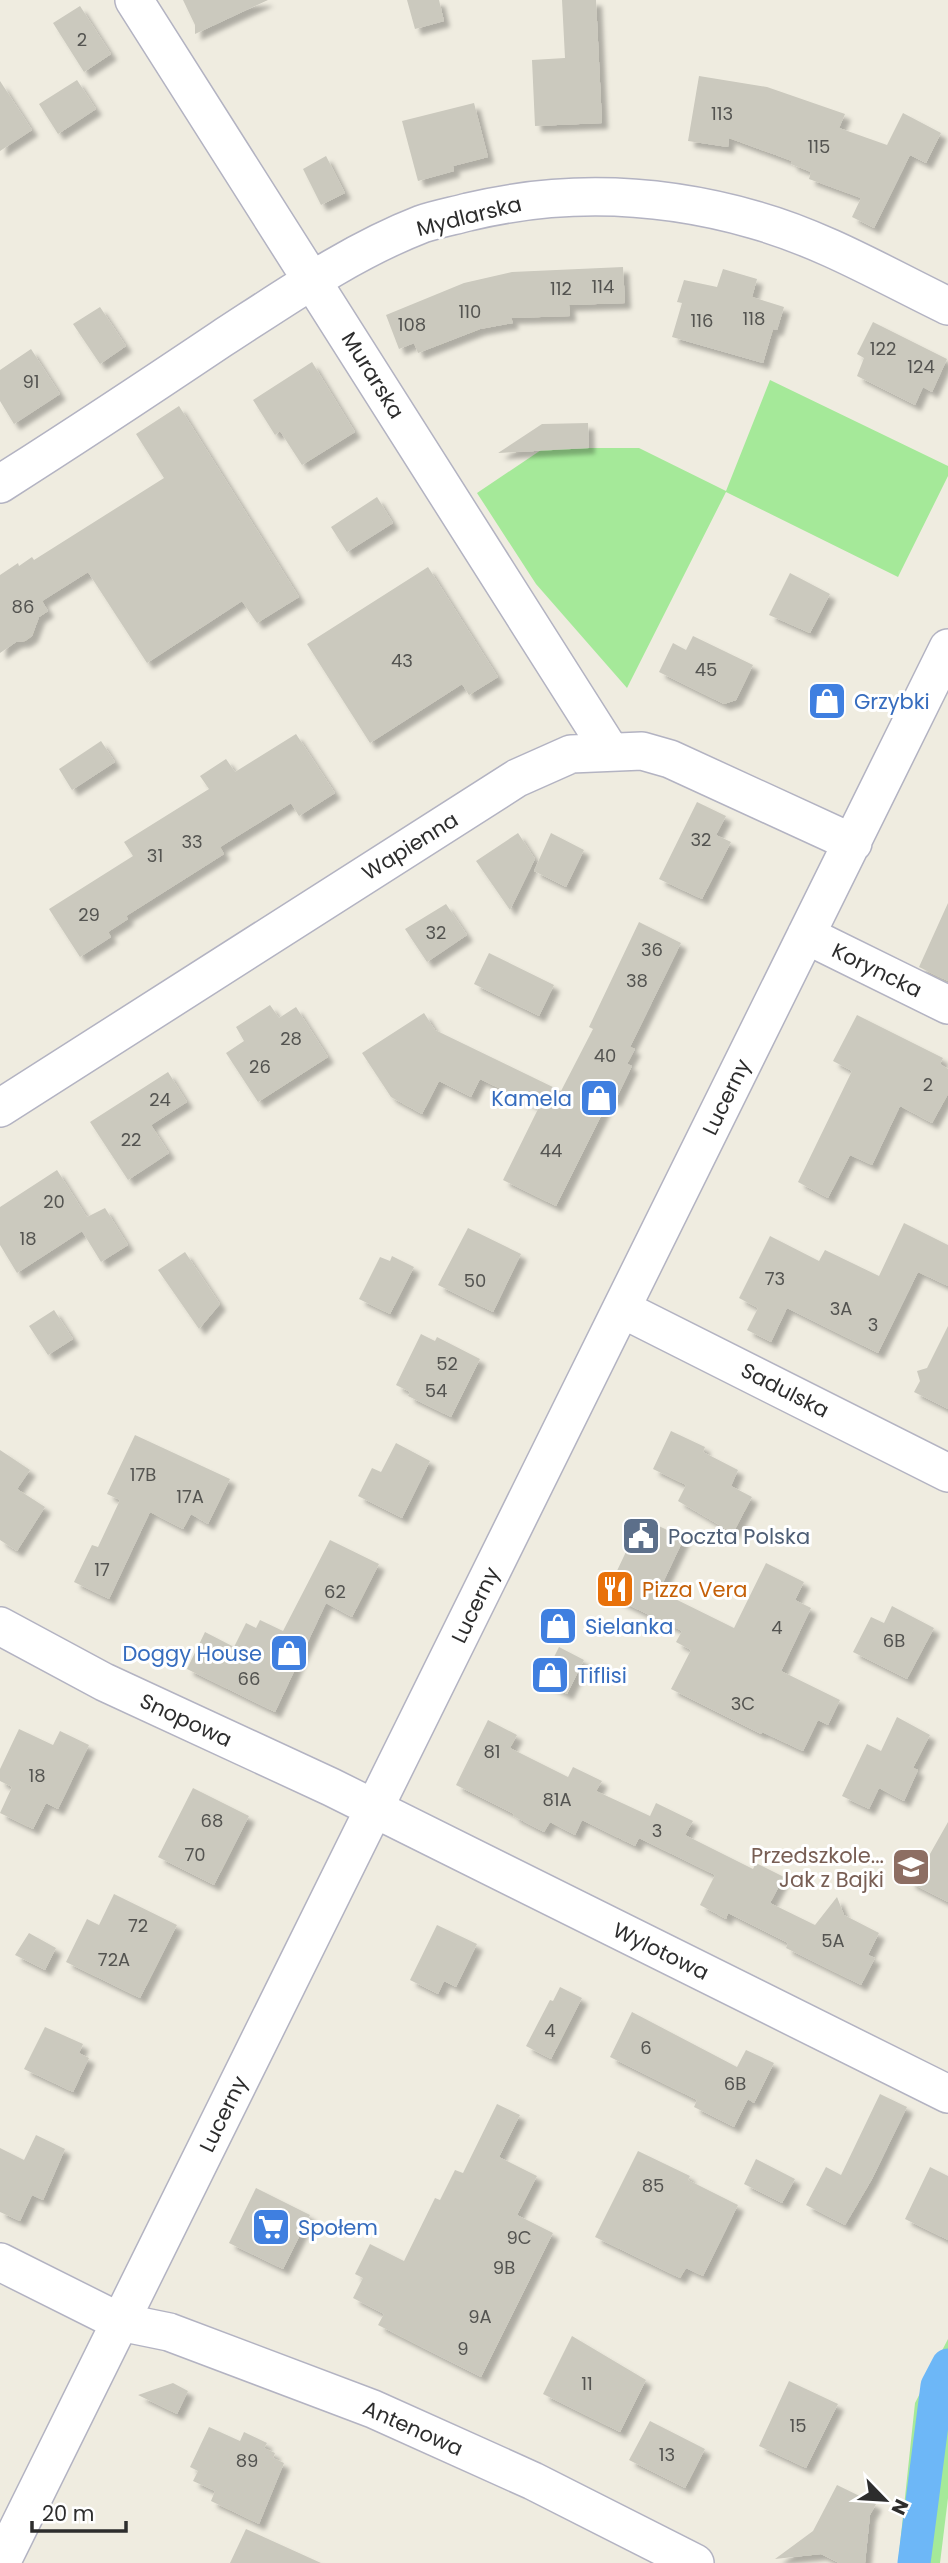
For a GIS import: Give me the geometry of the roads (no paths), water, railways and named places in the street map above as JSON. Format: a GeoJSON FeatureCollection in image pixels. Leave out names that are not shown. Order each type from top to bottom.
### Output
{"type":"FeatureCollection","features":[{"type":"Feature","properties":{"kind":"street","name":"Murarska"},"geometry":{"type":"LineString","coordinates":[[134,0],[610,751]]}},
{"type":"Feature","properties":{"kind":"street","name":"Mydlarska"},"geometry":{"type":"LineString","coordinates":[[0,484],[312,279],[370,247],[425,223],[501,204],[566,197],[632,197],[695,205],[757,220],[827,247],[948,306]]}},
{"type":"Feature","properties":{"kind":"street","name":"Lucerny"},"geometry":{"type":"LineString","coordinates":[[1,2563],[948,648]]}},
{"type":"Feature","properties":{"kind":"street","name":"Wapienna"},"geometry":{"type":"LineString","coordinates":[[0,1108],[517,778],[571,754],[642,751],[670,759],[853,843]]}},
{"type":"Feature","properties":{"kind":"street","name":"Koryncka"},"geometry":{"type":"LineString","coordinates":[[806,935],[948,1005]]}},
{"type":"Feature","properties":{"kind":"street","name":"Sadulska"},"geometry":{"type":"LineString","coordinates":[[622,1309],[948,1473]]}},
{"type":"Feature","properties":{"kind":"street","name":"Snopowa"},"geometry":{"type":"LineString","coordinates":[[0,1626],[104,1682],[374,1810]]}},
{"type":"Feature","properties":{"kind":"street","name":"Wylotowa"},"geometry":{"type":"LineString","coordinates":[[374,1810],[948,2094]]}},
{"type":"Feature","properties":{"kind":"street","name":"Antenowa"},"geometry":{"type":"LineString","coordinates":[[0,2262],[120,2322],[169,2332],[373,2409],[533,2481],[695,2563]]}},
{"type":"Feature","properties":{"kind":"waterway"},"geometry":{"type":"LineString","coordinates":[[914,2563],[937,2386],[948,2365]]}},
{"type":"Feature","properties":{"kind":"place","name":"Grzybki"},"geometry":{"type":"Point","coordinates":[827,701]}},
{"type":"Feature","properties":{"kind":"place","name":"Kamela"},"geometry":{"type":"Point","coordinates":[599,1098]}},
{"type":"Feature","properties":{"kind":"place","name":"Poczta Polska"},"geometry":{"type":"Point","coordinates":[641,1536]}},
{"type":"Feature","properties":{"kind":"place","name":"Pizza Vera"},"geometry":{"type":"Point","coordinates":[615,1589]}},
{"type":"Feature","properties":{"kind":"place","name":"Sielanka"},"geometry":{"type":"Point","coordinates":[558,1626]}},
{"type":"Feature","properties":{"kind":"place","name":"Doggy House"},"geometry":{"type":"Point","coordinates":[289,1653]}},
{"type":"Feature","properties":{"kind":"place","name":"Tiflisi"},"geometry":{"type":"Point","coordinates":[550,1675]}},
{"type":"Feature","properties":{"kind":"place","name":"Przedszkole... Jak z Bajki"},"geometry":{"type":"Point","coordinates":[911,1867]}},
{"type":"Feature","properties":{"kind":"place","name":"Społem"},"geometry":{"type":"Point","coordinates":[271,2227]}}]}
